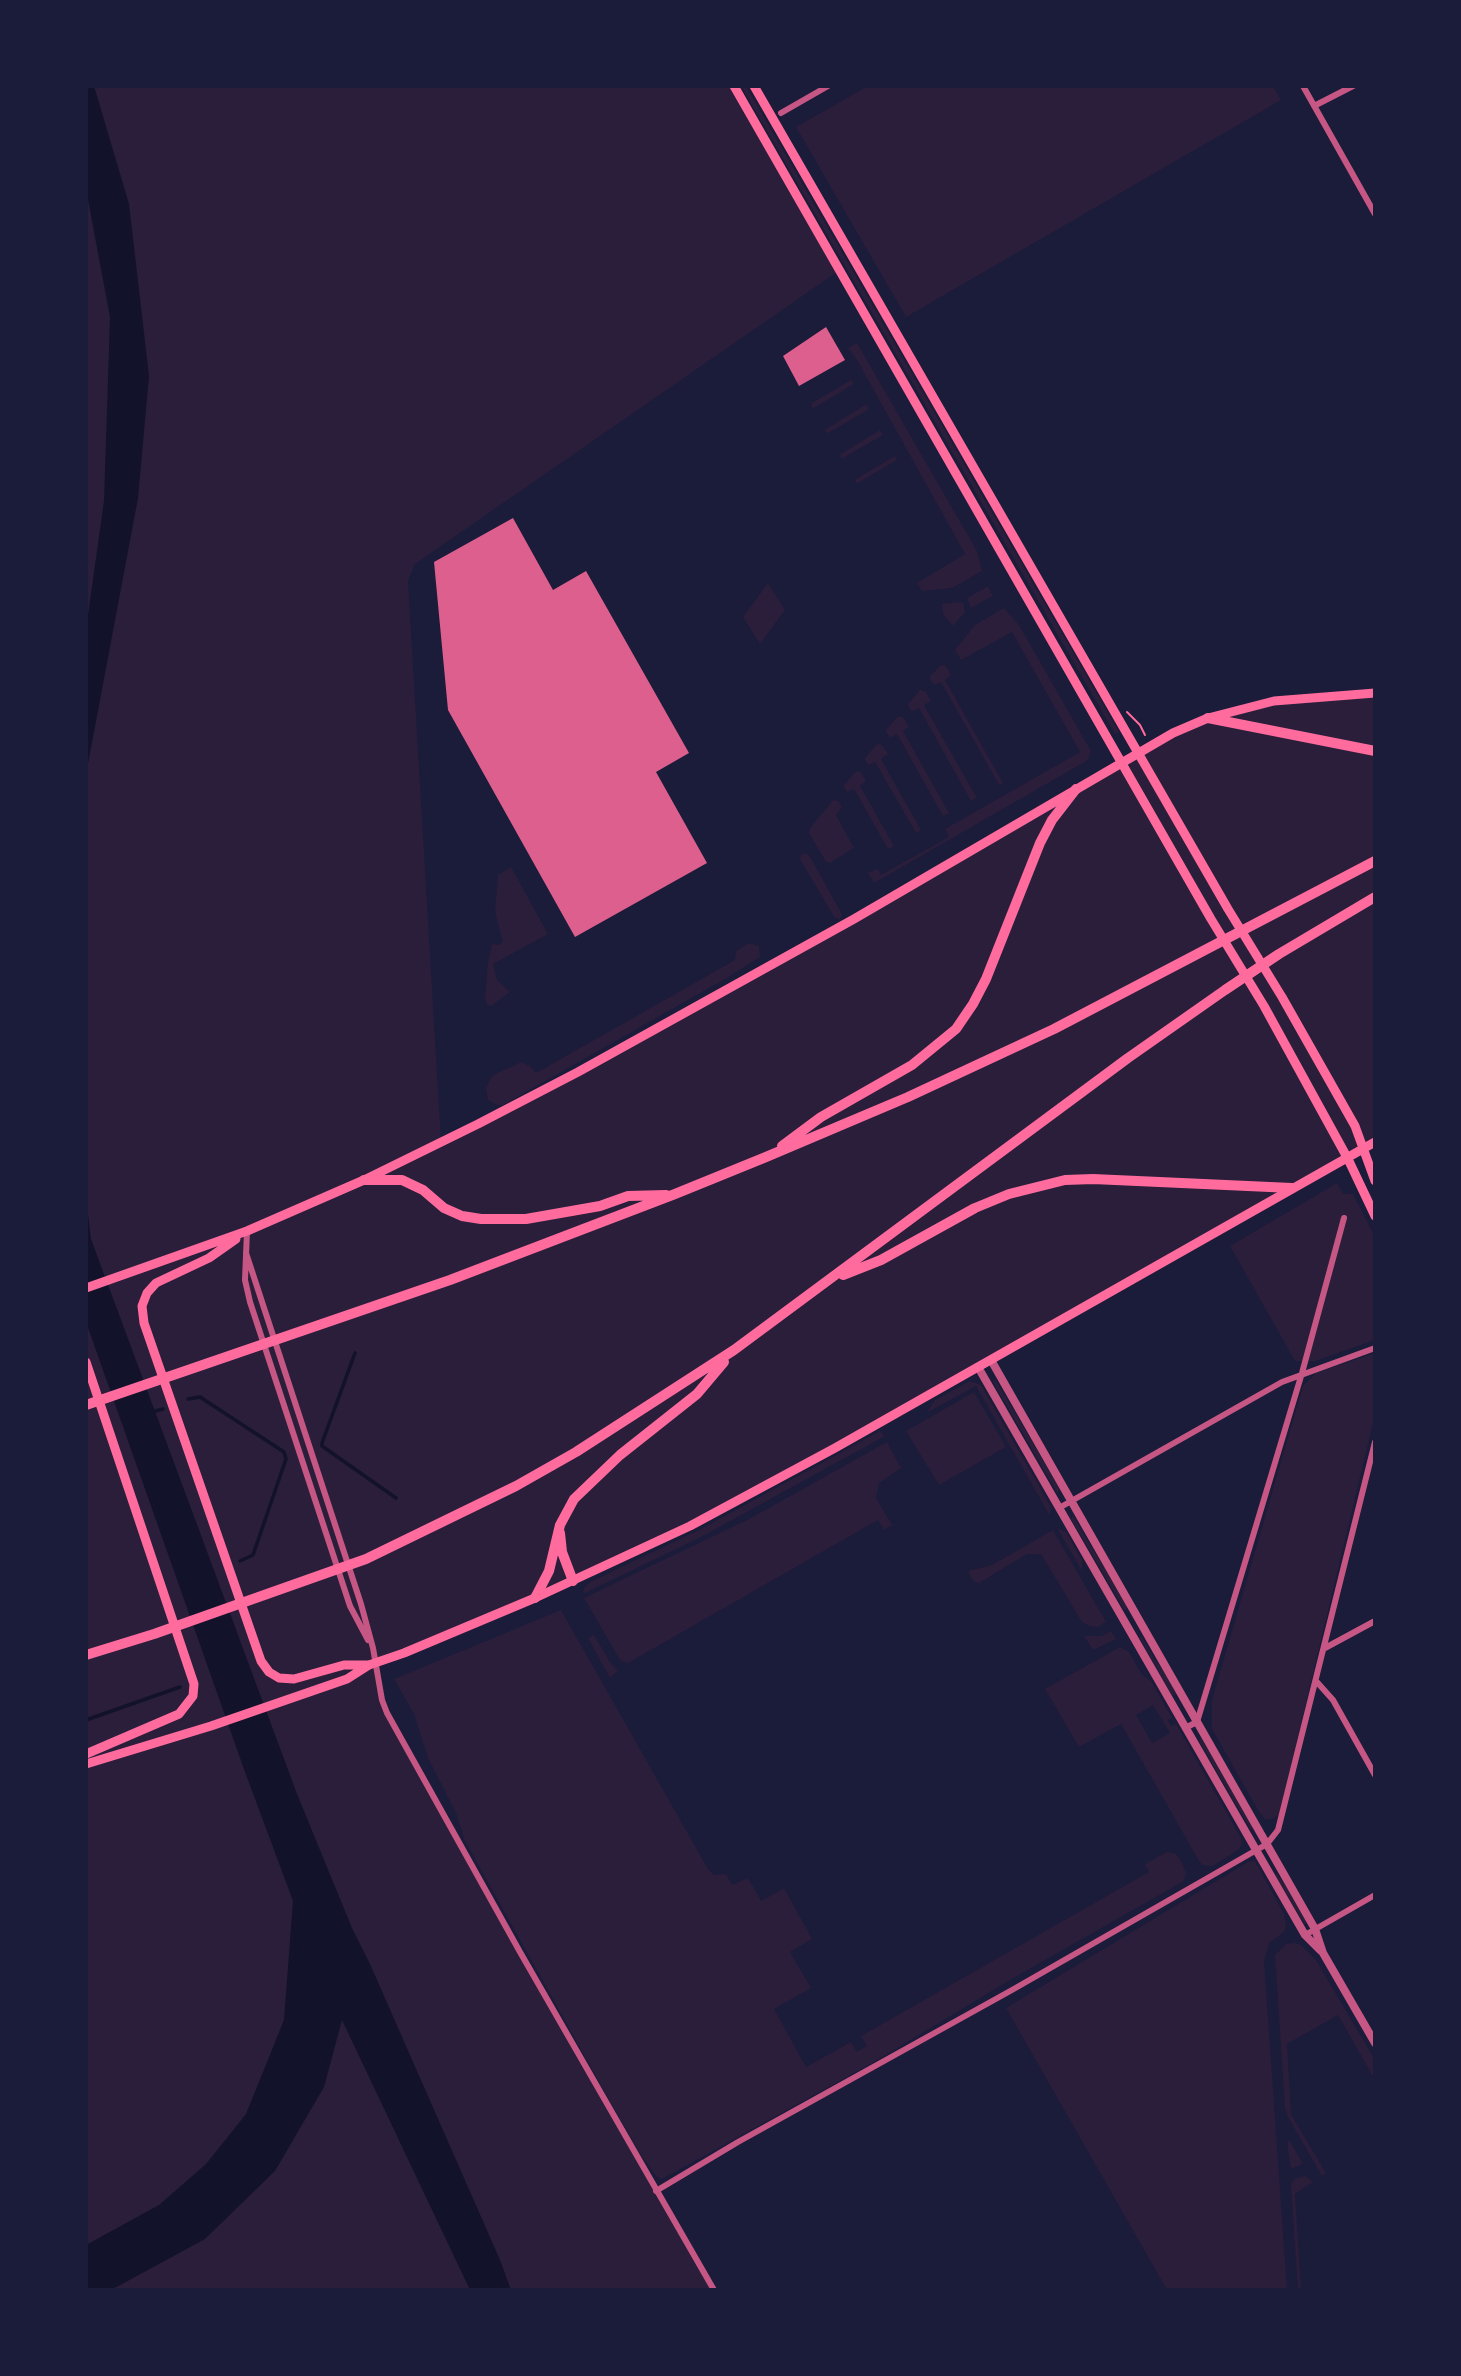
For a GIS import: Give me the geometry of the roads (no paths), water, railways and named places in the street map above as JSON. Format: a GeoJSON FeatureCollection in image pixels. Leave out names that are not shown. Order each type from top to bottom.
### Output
{"type":"FeatureCollection","features":[{"type":"Feature","properties":{"kind":"highway"},"geometry":{"type":"LineString","coordinates":[[1208,718],[1375,751]]}},
{"type":"Feature","properties":{"kind":"highway"},"geometry":{"type":"LineString","coordinates":[[766,1157],[821,1116],[912,1065],[956,1030],[986,979],[1040,843],[1052,820],[1076,789]]}},
{"type":"Feature","properties":{"kind":"highway"},"geometry":{"type":"LineString","coordinates":[[86,1405],[450,1280],[766,1157],[908,1097],[1054,1029],[1375,861]]}},
{"type":"Feature","properties":{"kind":"highway"},"geometry":{"type":"LineString","coordinates":[[86,1655],[154,1634],[366,1559],[516,1486],[576,1452],[734,1350],[1128,1058],[1279,954],[1375,897]]}},
{"type":"Feature","properties":{"kind":"highway"},"geometry":{"type":"LineString","coordinates":[[364,1180],[402,1180],[423,1190],[444,1208],[462,1216],[481,1219],[526,1219],[600,1206],[628,1196],[676,1194]]}},
{"type":"Feature","properties":{"kind":"highway"},"geometry":{"type":"LineString","coordinates":[[830,1280],[881,1260],[975,1208],[1018,1191],[1065,1180],[1292,1188]]}},
{"type":"Feature","properties":{"kind":"highway"},"geometry":{"type":"LineString","coordinates":[[535,1598],[549,1571],[560,1525],[573,1499],[592,1479],[697,1394],[734,1350]]}},
{"type":"Feature","properties":{"kind":"highway"},"geometry":{"type":"LineString","coordinates":[[560,1525],[562,1552],[573,1581]]}},
{"type":"Feature","properties":{"kind":"main road"},"geometry":{"type":"LineString","coordinates":[[734,86],[1211,919],[1265,1006],[1348,1159],[1375,1216]]}},
{"type":"Feature","properties":{"kind":"main road"},"geometry":{"type":"LineString","coordinates":[[754,86],[1228,909],[1282,997],[1355,1126],[1375,1181]]}},
{"type":"Feature","properties":{"kind":"main road"},"geometry":{"type":"LineString","coordinates":[[86,1288],[247,1231],[364,1180],[579,1072],[854,919],[1173,733],[1208,718],[1273,701],[1375,693]]}},
{"type":"Feature","properties":{"kind":"main road"},"geometry":{"type":"LineString","coordinates":[[86,1764],[211,1726],[347,1679],[373,1664],[573,1581],[702,1519],[835,1448],[1375,1142]]}},
{"type":"Feature","properties":{"kind":"main road"},"geometry":{"type":"LineString","coordinates":[[247,1231],[209,1258],[156,1283],[146,1293],[142,1306],[144,1323],[261,1661],[269,1672],[279,1678],[294,1679],[344,1665],[373,1664]]}},
{"type":"Feature","properties":{"kind":"main road"},"geometry":{"type":"LineString","coordinates":[[86,1362],[194,1684],[193,1696],[178,1714],[86,1754]]}},
{"type":"Feature","properties":{"kind":"street"},"geometry":{"type":"LineString","coordinates":[[781,113],[828,86]]}},
{"type":"Feature","properties":{"kind":"street"},"geometry":{"type":"LineString","coordinates":[[1303,86],[1375,214]]}},
{"type":"Feature","properties":{"kind":"street"},"geometry":{"type":"LineString","coordinates":[[1314,106],[1353,86]]}},
{"type":"Feature","properties":{"kind":"street"},"geometry":{"type":"LineString","coordinates":[[1185,1728],[1197,1722],[1302,1373],[1344,1218]]}},
{"type":"Feature","properties":{"kind":"street"},"geometry":{"type":"LineString","coordinates":[[247,1231],[245,1280],[250,1302],[350,1606],[373,1648]]}},
{"type":"Feature","properties":{"kind":"street"},"geometry":{"type":"LineString","coordinates":[[246,1253],[350,1570],[373,1648],[373,1664],[382,1700],[410,1756],[714,2290]]}},
{"type":"Feature","properties":{"kind":"street"},"geometry":{"type":"LineString","coordinates":[[1059,1508],[1282,1382],[1375,1348]]}},
{"type":"Feature","properties":{"kind":"street"},"geometry":{"type":"LineString","coordinates":[[991,1360],[1315,1929],[1323,1953],[1375,2043]]}},
{"type":"Feature","properties":{"kind":"street"},"geometry":{"type":"LineString","coordinates":[[978,1367],[1305,1935],[1323,1953]]}},
{"type":"Feature","properties":{"kind":"street"},"geometry":{"type":"LineString","coordinates":[[656,2191],[738,2142],[1267,1844],[1278,1830],[1375,1442]]}},
{"type":"Feature","properties":{"kind":"street"},"geometry":{"type":"LineString","coordinates":[[1325,1648],[1375,1621]]}},
{"type":"Feature","properties":{"kind":"street"},"geometry":{"type":"LineString","coordinates":[[1316,1681],[1332,1700],[1375,1775]]}},
{"type":"Feature","properties":{"kind":"street"},"geometry":{"type":"LineString","coordinates":[[1305,1935],[1375,1895]]}},
{"type":"Feature","properties":{"kind":"waterway"},"geometry":{"type":"LineString","coordinates":[[322,1443],[355,1353]]}},
{"type":"Feature","properties":{"kind":"waterway"},"geometry":{"type":"LineString","coordinates":[[188,1399],[200,1397],[284,1452],[286,1459],[253,1555],[240,1561]]}},
{"type":"Feature","properties":{"kind":"waterway"},"geometry":{"type":"LineString","coordinates":[[152,1412],[163,1409]]}},
{"type":"Feature","properties":{"kind":"waterway"},"geometry":{"type":"LineString","coordinates":[[322,1443],[322,1446],[396,1498]]}},
{"type":"Feature","properties":{"kind":"waterway"},"geometry":{"type":"LineString","coordinates":[[86,1720],[180,1687]]}}]}
